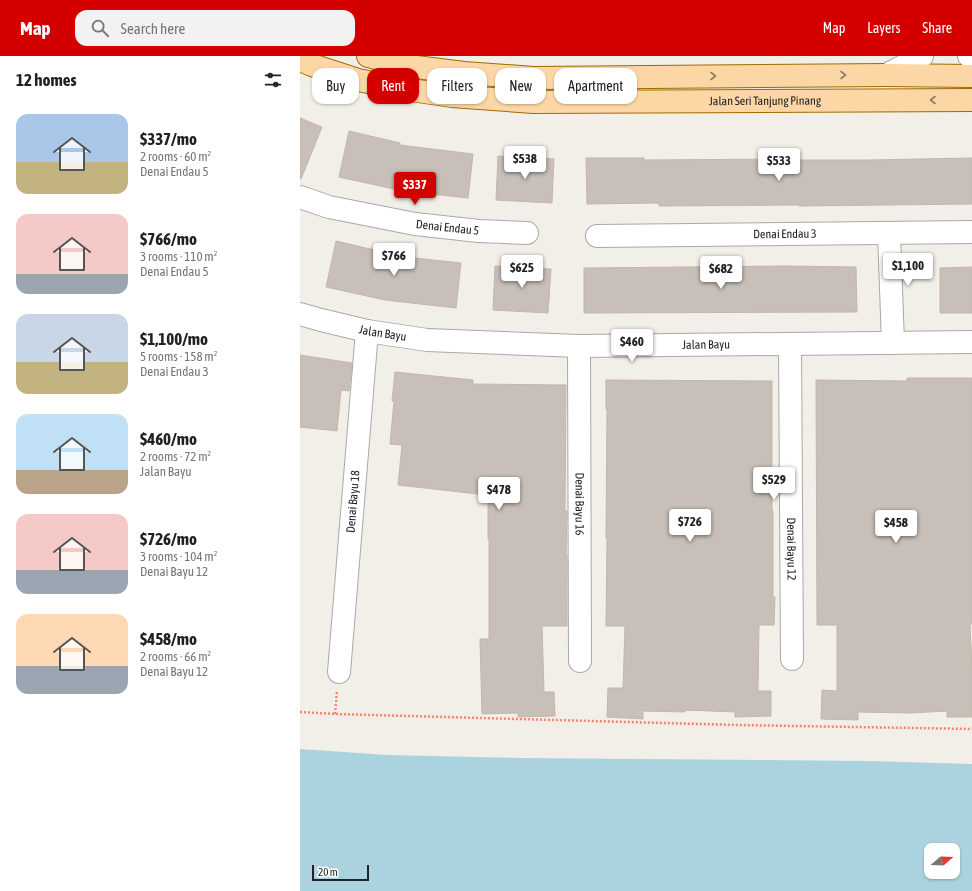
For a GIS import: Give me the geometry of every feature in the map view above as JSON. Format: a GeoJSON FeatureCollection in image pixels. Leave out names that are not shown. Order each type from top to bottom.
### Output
{"type":"FeatureCollection","features":[{"type":"Feature","properties":{"kind":"main road","name":"Jalan Seri Tanjung Pinang"},"geometry":{"type":"LineString","coordinates":[[368,56],[401,65],[464,73],[534,78],[886,75],[972,76]]}},
{"type":"Feature","properties":{"kind":"main road","name":"Jalan Seri Tanjung Pinang"},"geometry":{"type":"LineString","coordinates":[[300,60],[358,80],[404,90],[452,96],[534,102],[972,100]]}},
{"type":"Feature","properties":{"kind":"street"},"geometry":{"type":"LineString","coordinates":[[886,75],[922,56]]}},
{"type":"Feature","properties":{"kind":"street","name":"Denai Endau 5"},"geometry":{"type":"LineString","coordinates":[[300,197],[329,207],[416,224],[479,231],[527,233]]}},
{"type":"Feature","properties":{"kind":"street","name":"Denai Endau 3"},"geometry":{"type":"LineString","coordinates":[[597,236],[972,232]]}},
{"type":"Feature","properties":{"kind":"street"},"geometry":{"type":"LineString","coordinates":[[889,233],[893,343]]}},
{"type":"Feature","properties":{"kind":"street","name":"Jalan Bayu"},"geometry":{"type":"LineString","coordinates":[[300,314],[367,331],[427,340],[579,346],[972,342]]}},
{"type":"Feature","properties":{"kind":"street","name":"Denai Bayu 18"},"geometry":{"type":"LineString","coordinates":[[339,672],[367,331]]}},
{"type":"Feature","properties":{"kind":"street","name":"Denai Bayu 12"},"geometry":{"type":"LineString","coordinates":[[790,344],[792,658]]}},
{"type":"Feature","properties":{"kind":"street","name":"Denai Bayu 16"},"geometry":{"type":"LineString","coordinates":[[579,346],[580,661]]}},
{"type":"Feature","properties":{"kind":"path"},"geometry":{"type":"LineString","coordinates":[[300,712],[744,725],[972,729]]}},
{"type":"Feature","properties":{"kind":"water"},"geometry":{"type":"Polygon","coordinates":[[[300,749],[387,755],[520,758],[867,761],[972,764],[972,891],[300,891],[300,749]]]}},
{"type":"Feature","properties":{"kind":"building"},"geometry":{"type":"Polygon","coordinates":[[[300,118],[322,127],[301,179],[300,179],[300,118]]]}},
{"type":"Feature","properties":{"kind":"building"},"geometry":{"type":"Polygon","coordinates":[[[349,131],[400,143],[400,145],[473,154],[468,198],[403,191],[339,177],[349,131]]]}},
{"type":"Feature","properties":{"kind":"building"},"geometry":{"type":"Polygon","coordinates":[[[498,156],[554,159],[552,203],[496,200],[498,156]]]}},
{"type":"Feature","properties":{"kind":"building"},"geometry":{"type":"Polygon","coordinates":[[[586,158],[644,158],[644,160],[868,160],[972,158],[972,204],[659,206],[659,203],[587,204],[586,158]]]}},
{"type":"Feature","properties":{"kind":"building"},"geometry":{"type":"Polygon","coordinates":[[[336,241],[387,253],[386,255],[461,263],[456,308],[385,300],[326,287],[336,241]]]}},
{"type":"Feature","properties":{"kind":"building"},"geometry":{"type":"Polygon","coordinates":[[[495,266],[551,269],[548,313],[493,310],[495,266]]]}},
{"type":"Feature","properties":{"kind":"building"},"geometry":{"type":"Polygon","coordinates":[[[783,266],[856,267],[857,312],[584,313],[584,268],[783,266]]]}},
{"type":"Feature","properties":{"kind":"building"},"geometry":{"type":"Polygon","coordinates":[[[972,267],[972,313],[940,313],[940,268],[972,267]]]}},
{"type":"Feature","properties":{"kind":"building"},"geometry":{"type":"Polygon","coordinates":[[[300,355],[352,363],[349,391],[341,390],[337,431],[300,427],[300,355]]]}},
{"type":"Feature","properties":{"kind":"building"},"geometry":{"type":"Polygon","coordinates":[[[395,372],[473,380],[473,384],[566,385],[565,511],[567,511],[567,626],[542,626],[544,692],[554,692],[555,716],[518,717],[518,713],[482,714],[480,639],[489,639],[488,497],[487,495],[398,485],[402,445],[390,444],[395,372]]]}},
{"type":"Feature","properties":{"kind":"building"},"geometry":{"type":"Polygon","coordinates":[[[907,378],[972,378],[972,624],[970,624],[972,717],[947,717],[947,711],[910,713],[858,712],[858,720],[821,719],[822,690],[837,691],[837,625],[817,625],[816,380],[907,381],[907,378]]]}},
{"type":"Feature","properties":{"kind":"building"},"geometry":{"type":"Polygon","coordinates":[[[606,380],[772,381],[773,597],[775,597],[774,625],[759,625],[758,691],[771,691],[771,716],[735,717],[735,712],[685,710],[685,712],[643,711],[643,719],[607,717],[608,688],[623,688],[625,626],[606,626],[606,380]]]}}]}
